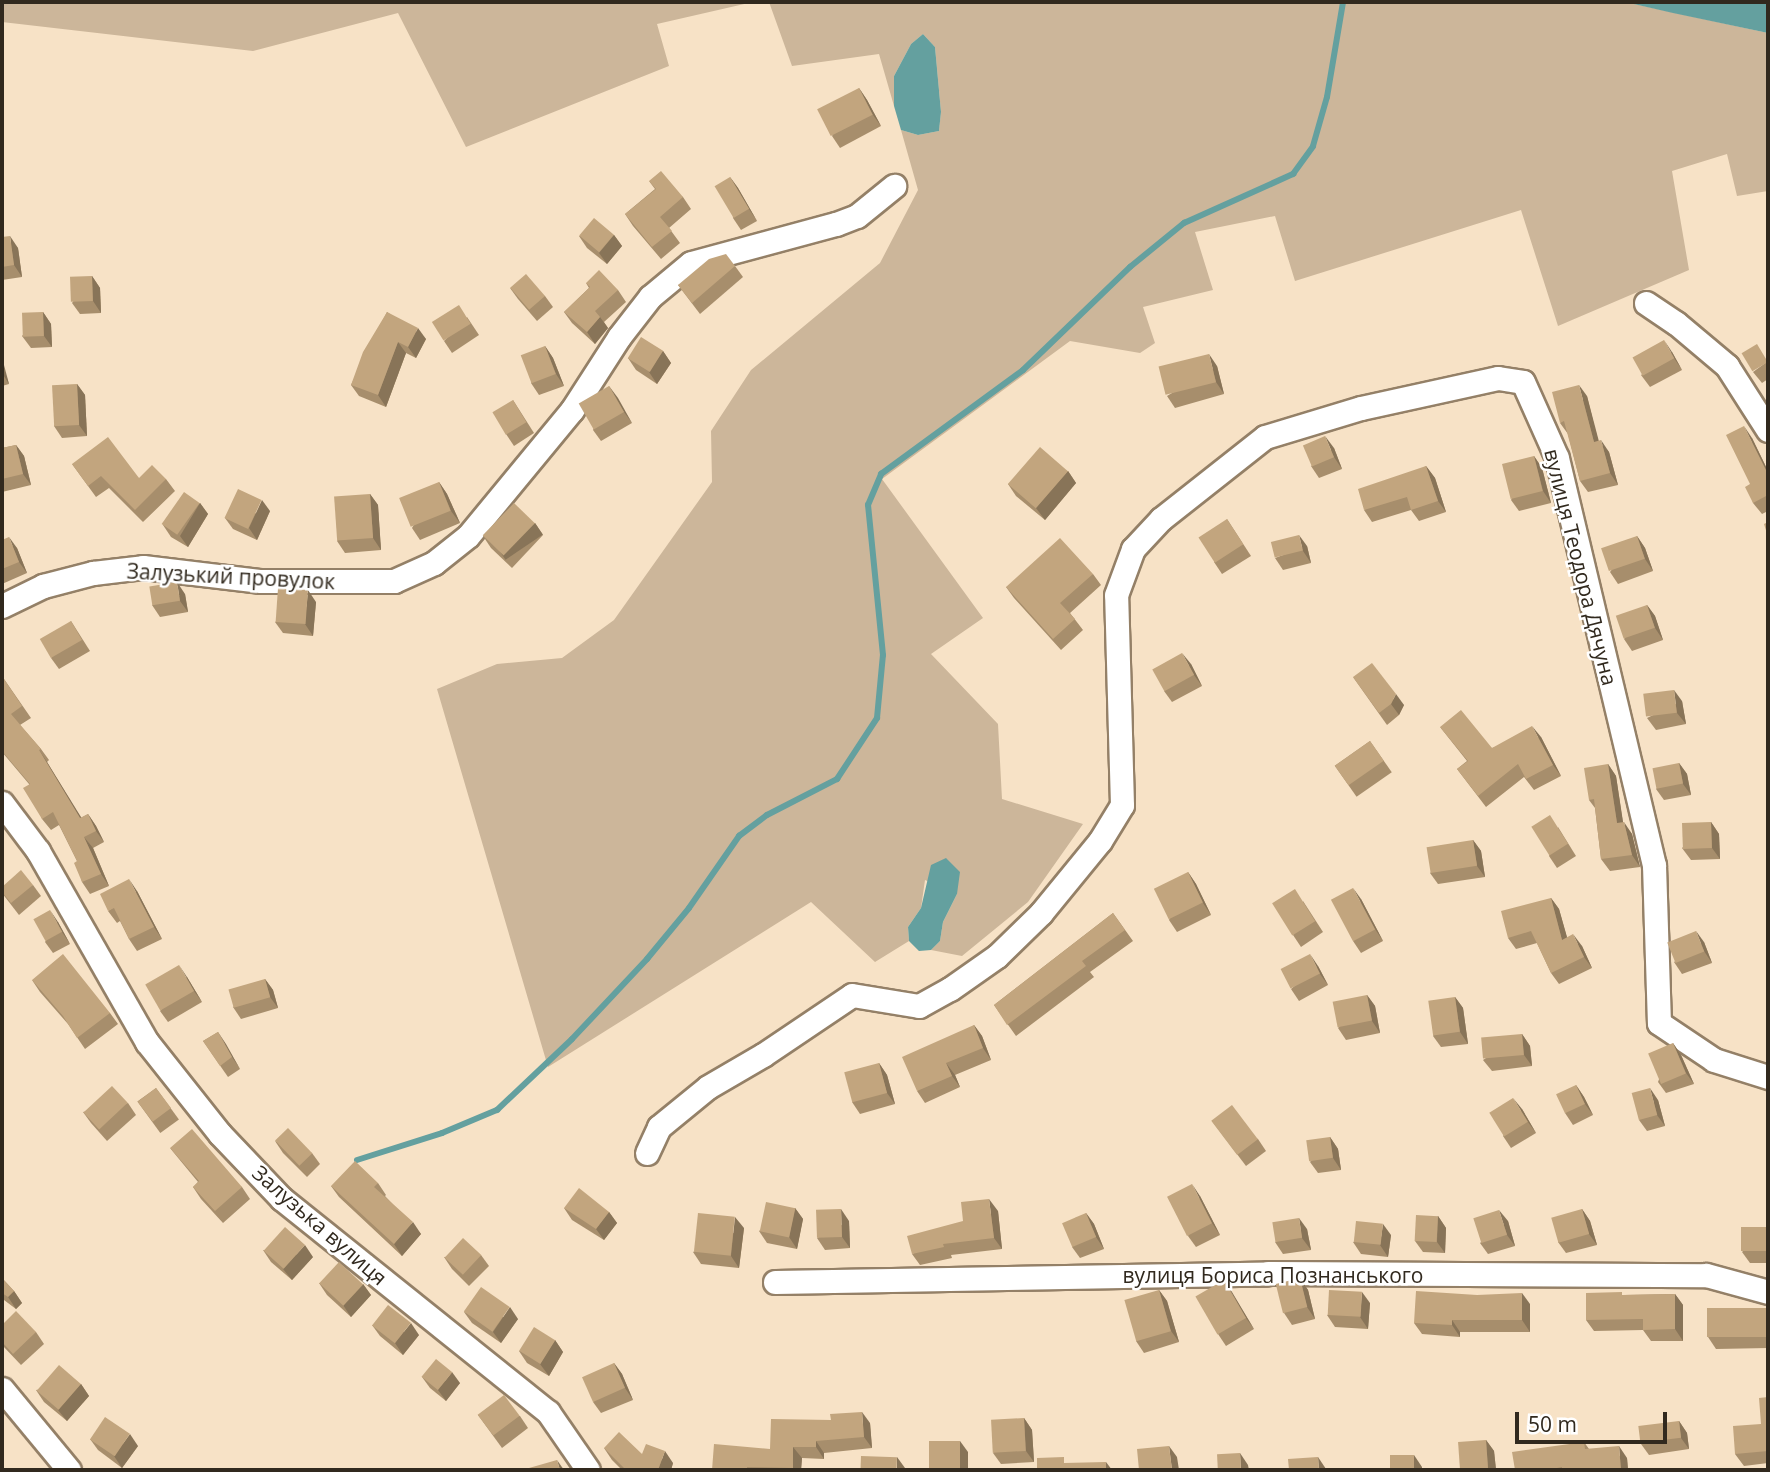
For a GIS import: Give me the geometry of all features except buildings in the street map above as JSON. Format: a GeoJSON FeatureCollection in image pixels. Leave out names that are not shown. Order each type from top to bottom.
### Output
{"type":"FeatureCollection","features":[{"type":"Feature","properties":{"kind":"street","name":"Залузький провулок"},"geometry":{"type":"LineString","coordinates":[[2,606],[43,586],[93,573],[143,567],[261,581],[394,581],[434,564],[468,536],[572,410],[650,297],[691,263],[836,224],[857,216],[894,186]]}},
{"type":"Feature","properties":{"kind":"street"},"geometry":{"type":"LineString","coordinates":[[1646,303],[1727,366],[1768,430]]}},
{"type":"Feature","properties":{"kind":"street","name":"вулиця Теодора Дячуна"},"geometry":{"type":"LineString","coordinates":[[648,1153],[659,1127],[708,1087],[763,1055],[852,995],[919,1006],[950,989],[997,956],[1024,930],[1100,841],[1122,805],[1116,595],[1133,549],[1161,519],[1265,437],[1361,408],[1498,378],[1522,382],[1557,458],[1654,866],[1659,1023],[1714,1060],[1768,1077]]}},
{"type":"Feature","properties":{"kind":"street","name":"Залузька вулиця"},"geometry":{"type":"LineString","coordinates":[[2,803],[38,850],[147,1042],[219,1134],[282,1199],[548,1412],[588,1470]]}},
{"type":"Feature","properties":{"kind":"street","name":"вулиця Бориса Познанського"},"geometry":{"type":"LineString","coordinates":[[775,1282],[1268,1273],[1706,1275],[1768,1292]]}},
{"type":"Feature","properties":{"kind":"street"},"geometry":{"type":"LineString","coordinates":[[2,1389],[69,1470]]}},
{"type":"Feature","properties":{"kind":"shaded area"},"geometry":{"type":"Polygon","coordinates":[[[2,2],[753,2],[657,24],[669,66],[466,147],[398,13],[253,51],[2,22],[2,2]]]}},
{"type":"Feature","properties":{"kind":"shaded area"},"geometry":{"type":"Polygon","coordinates":[[[769,2],[1625,2],[1768,33],[1768,191],[1737,196],[1727,154],[1672,171],[1689,270],[1558,326],[1521,210],[1295,281],[1275,216],[1195,232],[1213,290],[1143,307],[1155,343],[1140,353],[1070,341],[882,479],[983,618],[931,654],[998,724],[1002,799],[1083,824],[1028,902],[962,956],[931,950],[940,941],[943,922],[957,894],[925,880],[921,908],[908,927],[909,941],[875,962],[811,902],[548,1067],[437,689],[497,664],[562,658],[614,620],[712,482],[711,431],[751,370],[880,263],[918,190],[901,130],[918,135],[939,131],[941,112],[935,47],[923,34],[911,44],[894,76],[894,106],[879,54],[792,66],[769,2]]]}},
{"type":"Feature","properties":{"kind":"water"},"geometry":{"type":"Polygon","coordinates":[[[1625,2],[1768,2],[1768,33],[1673,13],[1625,2]]]}},
{"type":"Feature","properties":{"kind":"water"},"geometry":{"type":"Polygon","coordinates":[[[923,34],[935,47],[941,112],[939,131],[918,135],[901,130],[894,106],[894,76],[911,44],[923,34]]]}},
{"type":"Feature","properties":{"kind":"water"},"geometry":{"type":"Polygon","coordinates":[[[946,858],[960,872],[957,894],[943,922],[940,941],[931,950],[919,951],[909,941],[908,927],[921,908],[931,865],[946,858]]]}},
{"type":"Feature","properties":{"kind":"waterway"},"geometry":{"type":"LineString","coordinates":[[357,1160],[442,1133],[497,1110],[572,1039],[647,959],[689,908],[739,836],[767,815],[837,779],[877,718],[883,655],[868,505],[881,474],[1023,370],[1130,267],[1184,223],[1293,174],[1313,146],[1327,97],[1343,2]]}}]}
